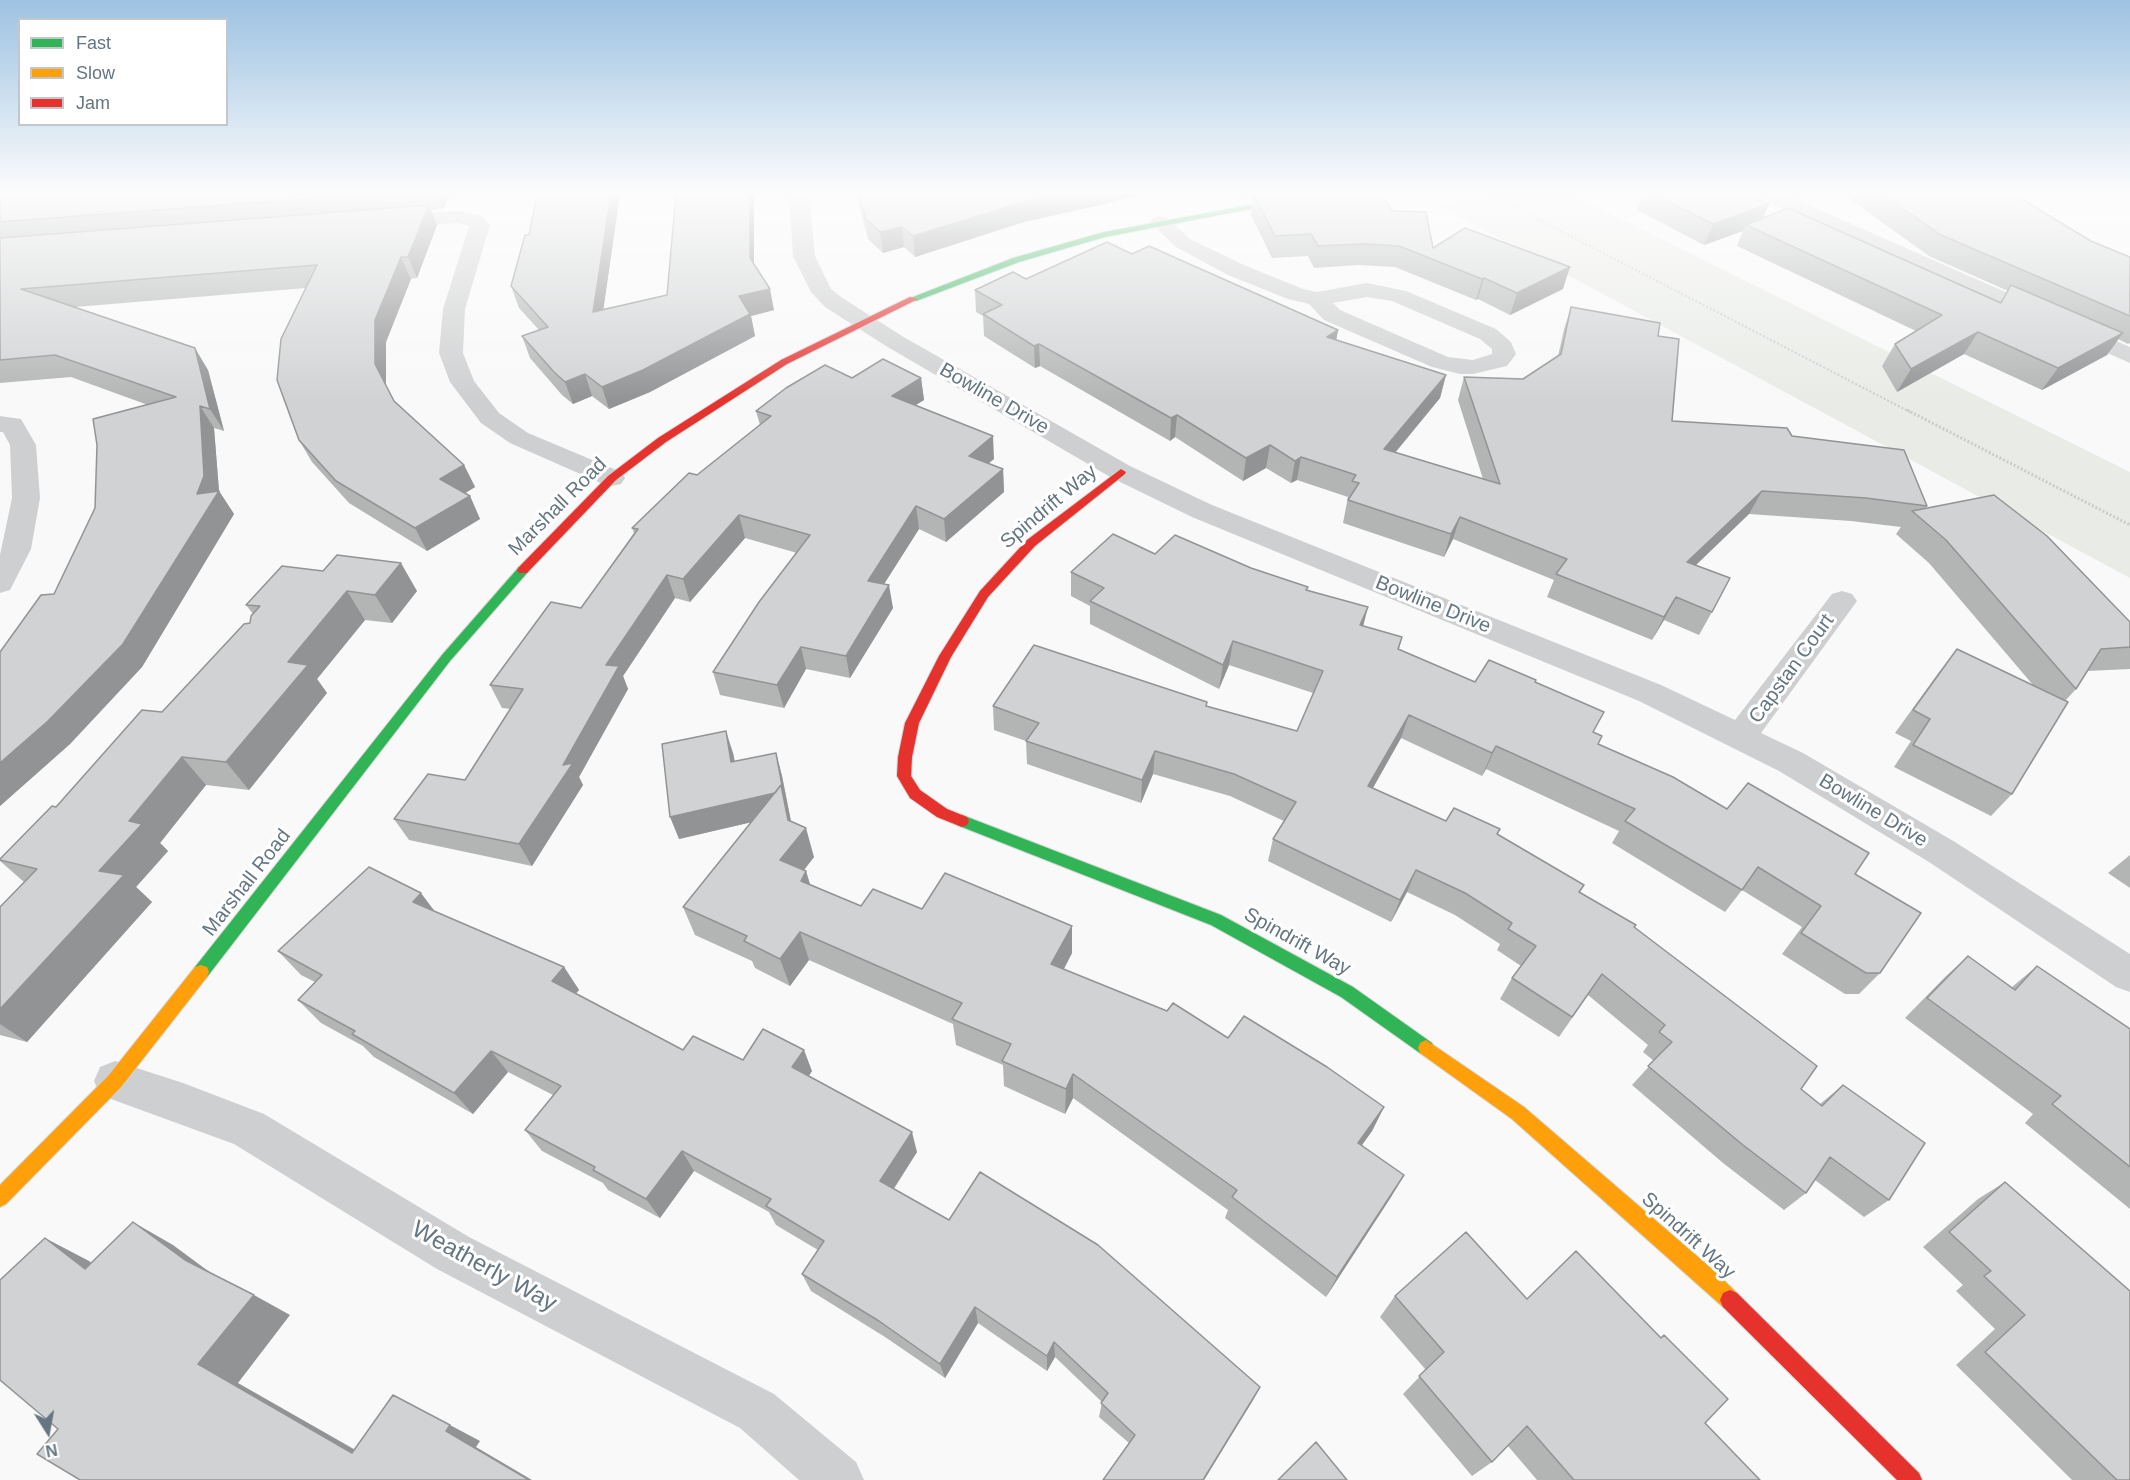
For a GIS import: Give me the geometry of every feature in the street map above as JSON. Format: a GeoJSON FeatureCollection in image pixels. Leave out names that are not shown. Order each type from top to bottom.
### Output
{"type":"FeatureCollection","features":[{"type":"Feature","properties":{"kind":"street"},"geometry":{"type":"LineString","coordinates":[[468,263],[454,309],[451,353],[462,382],[490,418],[519,438],[612,478]]}},
{"type":"Feature","properties":{"kind":"street","name":"Bowline Drive"},"geometry":{"type":"LineString","coordinates":[[807,263],[822,292],[833,302],[1122,472],[1202,511],[1650,693],[1741,736],[1791,762],[1942,852],[2130,975]]}},
{"type":"Feature","properties":{"kind":"street","name":"Marshall Road"},"geometry":{"type":"LineString","coordinates":[[0,1198],[115,1081],[338,799],[446,658],[543,548],[612,478],[662,441],[784,362],[863,321],[955,282],[1007,263]]}},
{"type":"Feature","properties":{"kind":"street"},"geometry":{"type":"LineString","coordinates":[[1222,263],[1296,294],[1317,299],[1367,290],[1398,296],[1488,334],[1503,347],[1504,354],[1499,361],[1473,367],[1460,367],[1440,362],[1332,315],[1317,299]]}},
{"type":"Feature","properties":{"kind":"street"},"geometry":{"type":"LineString","coordinates":[[1918,263],[2130,356]]}},
{"type":"Feature","properties":{"kind":"street"},"geometry":{"type":"LineString","coordinates":[[0,424],[12,424],[22,445],[26,498],[17,549],[0,583]]}},
{"type":"Feature","properties":{"kind":"street","name":"Spindrift Way"},"geometry":{"type":"LineString","coordinates":[[1122,472],[1031,543],[984,594],[945,656],[912,723],[904,757],[904,776],[915,794],[942,813],[1216,920],[1347,992],[1527,1120],[1705,1276],[1912,1480]]}},
{"type":"Feature","properties":{"kind":"street","name":"Capstan Court"},"geometry":{"type":"LineString","coordinates":[[1741,736],[1842,601]]}},
{"type":"Feature","properties":{"kind":"street","name":"Weatherly Way"},"geometry":{"type":"LineString","coordinates":[[115,1081],[183,1103],[249,1129],[453,1253],[757,1411],[838,1480]]}},
{"type":"Feature","properties":{"kind":"path"},"geometry":{"type":"LineString","coordinates":[[1623,263],[2130,525]]}},
{"type":"Feature","properties":{"kind":"shaded area"},"geometry":{"type":"Polygon","coordinates":[[[1545,263],[1710,263],[2130,472],[2130,578],[1545,263]]]}},
{"type":"Feature","properties":{"kind":"building"},"geometry":{"type":"Polygon","coordinates":[[[0,263],[398,263],[375,320],[375,364],[394,401],[464,465],[440,479],[470,496],[415,528],[336,481],[299,440],[277,380],[281,339],[317,265],[21,289],[195,348],[210,409],[200,406],[204,476],[197,494],[219,491],[123,644],[48,721],[0,763],[0,652],[41,595],[54,594],[95,508],[97,445],[93,419],[176,397],[55,355],[0,360],[0,263]]]}},
{"type":"Feature","properties":{"kind":"building"},"geometry":{"type":"Polygon","coordinates":[[[517,263],[600,263],[593,312],[667,295],[670,263],[753,263],[770,289],[739,296],[750,314],[643,370],[602,387],[585,374],[565,382],[554,372],[522,336],[548,327],[511,286],[517,263]]]}},
{"type":"Feature","properties":{"kind":"building"},"geometry":{"type":"Polygon","coordinates":[[[1061,263],[1187,263],[1338,330],[1327,337],[1446,375],[1384,449],[1500,484],[1464,377],[1523,379],[1561,354],[1571,307],[1660,323],[1658,336],[1679,339],[1672,421],[1787,428],[1792,436],[1904,450],[1927,506],[1866,498],[1762,491],[1687,562],[1730,578],[1712,612],[1676,597],[1664,617],[1556,574],[1567,559],[1460,517],[1451,534],[1348,500],[1359,483],[1352,481],[1356,475],[1301,457],[1295,461],[1270,445],[1246,458],[1177,415],[1171,418],[1039,344],[1034,346],[983,314],[1002,305],[975,290],[1013,272],[1026,279],[1061,263]]]}},
{"type":"Feature","properties":{"kind":"building"},"geometry":{"type":"Polygon","coordinates":[[[1442,263],[1559,263],[1570,267],[1517,293],[1442,263]]]}},
{"type":"Feature","properties":{"kind":"building"},"geometry":{"type":"Polygon","coordinates":[[[1829,263],[1911,263],[2001,303],[2011,285],[2123,333],[2058,368],[1978,332],[1911,369],[1895,344],[1942,315],[1829,263]]]}},
{"type":"Feature","properties":{"kind":"building"},"geometry":{"type":"Polygon","coordinates":[[[2006,263],[2130,263],[2130,316],[2006,263]]]}},
{"type":"Feature","properties":{"kind":"building"},"geometry":{"type":"Polygon","coordinates":[[[883,359],[921,378],[892,396],[993,436],[969,456],[1003,469],[944,519],[916,506],[868,581],[889,585],[846,656],[801,647],[777,685],[713,672],[759,602],[810,535],[739,515],[683,579],[667,575],[606,665],[619,666],[563,765],[573,763],[519,844],[394,819],[428,774],[465,780],[523,689],[490,685],[551,602],[581,608],[638,529],[632,528],[689,473],[697,475],[771,416],[756,411],[786,388],[825,365],[852,378],[883,359]]]}},
{"type":"Feature","properties":{"kind":"building"},"geometry":{"type":"Polygon","coordinates":[[[1994,495],[2047,536],[2130,622],[2130,647],[2101,649],[2076,689],[1946,540],[1912,511],[1994,495]]]}},
{"type":"Feature","properties":{"kind":"building"},"geometry":{"type":"Polygon","coordinates":[[[1113,534],[1155,554],[1175,535],[1251,568],[1308,587],[1306,590],[1368,607],[1360,625],[1402,637],[1398,649],[1475,682],[1489,660],[1536,680],[1535,682],[1604,712],[1593,732],[1602,736],[1598,744],[1673,777],[1727,809],[1748,783],[1869,853],[1855,874],[1921,913],[1880,973],[1866,973],[1801,933],[1821,906],[1758,867],[1742,890],[1625,821],[1635,809],[1496,746],[1492,753],[1409,715],[1368,786],[1446,821],[1454,808],[1500,829],[1497,834],[1584,885],[1579,892],[1636,925],[1634,927],[1817,1066],[1801,1089],[1822,1106],[1843,1085],[1925,1143],[1889,1200],[1830,1157],[1806,1193],[1743,1145],[1648,1066],[1672,1042],[1659,1032],[1665,1025],[1602,974],[1572,1017],[1512,978],[1536,946],[1508,929],[1512,923],[1465,893],[1416,870],[1400,900],[1273,839],[1296,802],[1234,774],[1155,751],[1142,780],[1026,741],[1039,723],[993,706],[1034,645],[1207,702],[1206,706],[1297,731],[1323,671],[1233,641],[1223,665],[1090,601],[1104,588],[1071,572],[1113,534]]]}},
{"type":"Feature","properties":{"kind":"building"},"geometry":{"type":"Polygon","coordinates":[[[337,555],[401,563],[375,595],[347,591],[288,662],[308,665],[226,762],[182,757],[129,821],[142,824],[99,871],[124,875],[0,1009],[0,907],[37,869],[0,859],[52,806],[56,807],[142,710],[162,712],[244,624],[250,623],[251,616],[260,606],[246,605],[282,566],[323,571],[337,555]]]}},
{"type":"Feature","properties":{"kind":"building"},"geometry":{"type":"Polygon","coordinates":[[[1957,649],[2068,702],[2012,794],[1913,745],[1930,719],[1913,710],[1957,649]]]}},
{"type":"Feature","properties":{"kind":"building"},"geometry":{"type":"Polygon","coordinates":[[[726,731],[731,762],[776,753],[783,791],[781,785],[775,793],[670,817],[662,744],[726,731]]]}},
{"type":"Feature","properties":{"kind":"building"},"geometry":{"type":"Polygon","coordinates":[[[781,785],[788,820],[806,828],[780,860],[806,871],[801,881],[861,906],[873,889],[922,909],[945,873],[1072,926],[1051,964],[1167,1011],[1173,1003],[1228,1038],[1244,1016],[1327,1067],[1384,1107],[1358,1143],[1404,1175],[1337,1277],[1232,1197],[1237,1190],[1073,1074],[1066,1089],[1002,1061],[1011,1044],[952,1019],[962,1003],[800,932],[780,959],[744,941],[747,936],[683,907],[781,785]]]}},
{"type":"Feature","properties":{"kind":"building"},"geometry":{"type":"Polygon","coordinates":[[[369,867],[421,893],[413,902],[564,967],[552,981],[683,1050],[693,1036],[743,1060],[763,1029],[804,1050],[792,1067],[912,1132],[880,1181],[949,1220],[980,1172],[1098,1245],[1260,1387],[1203,1480],[1103,1480],[1135,1435],[1101,1403],[1108,1393],[1054,1342],[1047,1356],[975,1307],[940,1364],[879,1321],[802,1274],[824,1241],[766,1206],[771,1199],[682,1151],[646,1199],[593,1170],[595,1167],[525,1130],[561,1086],[491,1051],[454,1093],[352,1034],[355,1031],[298,1000],[322,975],[278,951],[369,867]]]}},
{"type":"Feature","properties":{"kind":"building"},"geometry":{"type":"Polygon","coordinates":[[[1968,956],[2015,990],[2037,966],[2130,1029],[2130,1167],[2052,1104],[2061,1096],[1927,998],[1968,956]]]}},
{"type":"Feature","properties":{"kind":"building"},"geometry":{"type":"Polygon","coordinates":[[[2005,1182],[2130,1291],[2130,1480],[2117,1480],[1985,1352],[2025,1315],[1984,1276],[1991,1271],[1949,1232],[2005,1182]]]}},
{"type":"Feature","properties":{"kind":"building"},"geometry":{"type":"Polygon","coordinates":[[[133,1222],[185,1260],[254,1295],[198,1364],[352,1453],[393,1395],[450,1425],[446,1431],[529,1480],[80,1480],[37,1454],[58,1429],[0,1380],[0,1280],[45,1238],[85,1269],[133,1222]]]}},
{"type":"Feature","properties":{"kind":"building"},"geometry":{"type":"Polygon","coordinates":[[[1466,1232],[1527,1299],[1576,1251],[1661,1338],[1664,1335],[1728,1399],[1705,1423],[1760,1480],[1574,1480],[1527,1426],[1492,1462],[1419,1376],[1444,1352],[1395,1296],[1466,1232]]]}},
{"type":"Feature","properties":{"kind":"building"},"geometry":{"type":"Polygon","coordinates":[[[1316,1442],[1347,1480],[1278,1480],[1316,1442]]]}},
{"type":"Feature","properties":{"kind":"traffic: fast"},"geometry":{"type":"LineString","coordinates":[[913,299],[1008,263]]}},
{"type":"Feature","properties":{"kind":"traffic: fast"},"geometry":{"type":"LineString","coordinates":[[201,972],[446,658],[523,570]]}},
{"type":"Feature","properties":{"kind":"traffic: fast"},"geometry":{"type":"LineString","coordinates":[[962,821],[1216,920],[1347,992],[1426,1048]]}},
{"type":"Feature","properties":{"kind":"traffic: slow"},"geometry":{"type":"LineString","coordinates":[[0,1198],[115,1081],[201,972]]}},
{"type":"Feature","properties":{"kind":"traffic: slow"},"geometry":{"type":"LineString","coordinates":[[1426,1048],[1518,1113],[1730,1300]]}},
{"type":"Feature","properties":{"kind":"traffic: jam"},"geometry":{"type":"LineString","coordinates":[[523,570],[612,478],[662,440],[784,362],[913,299]]}},
{"type":"Feature","properties":{"kind":"traffic: jam"},"geometry":{"type":"LineString","coordinates":[[962,821],[942,813],[915,794],[904,776],[905,757],[912,723],[945,656],[984,594],[1031,543],[1121,472]]}},
{"type":"Feature","properties":{"kind":"traffic: jam"},"geometry":{"type":"LineString","coordinates":[[1730,1300],[1912,1480]]}}]}
